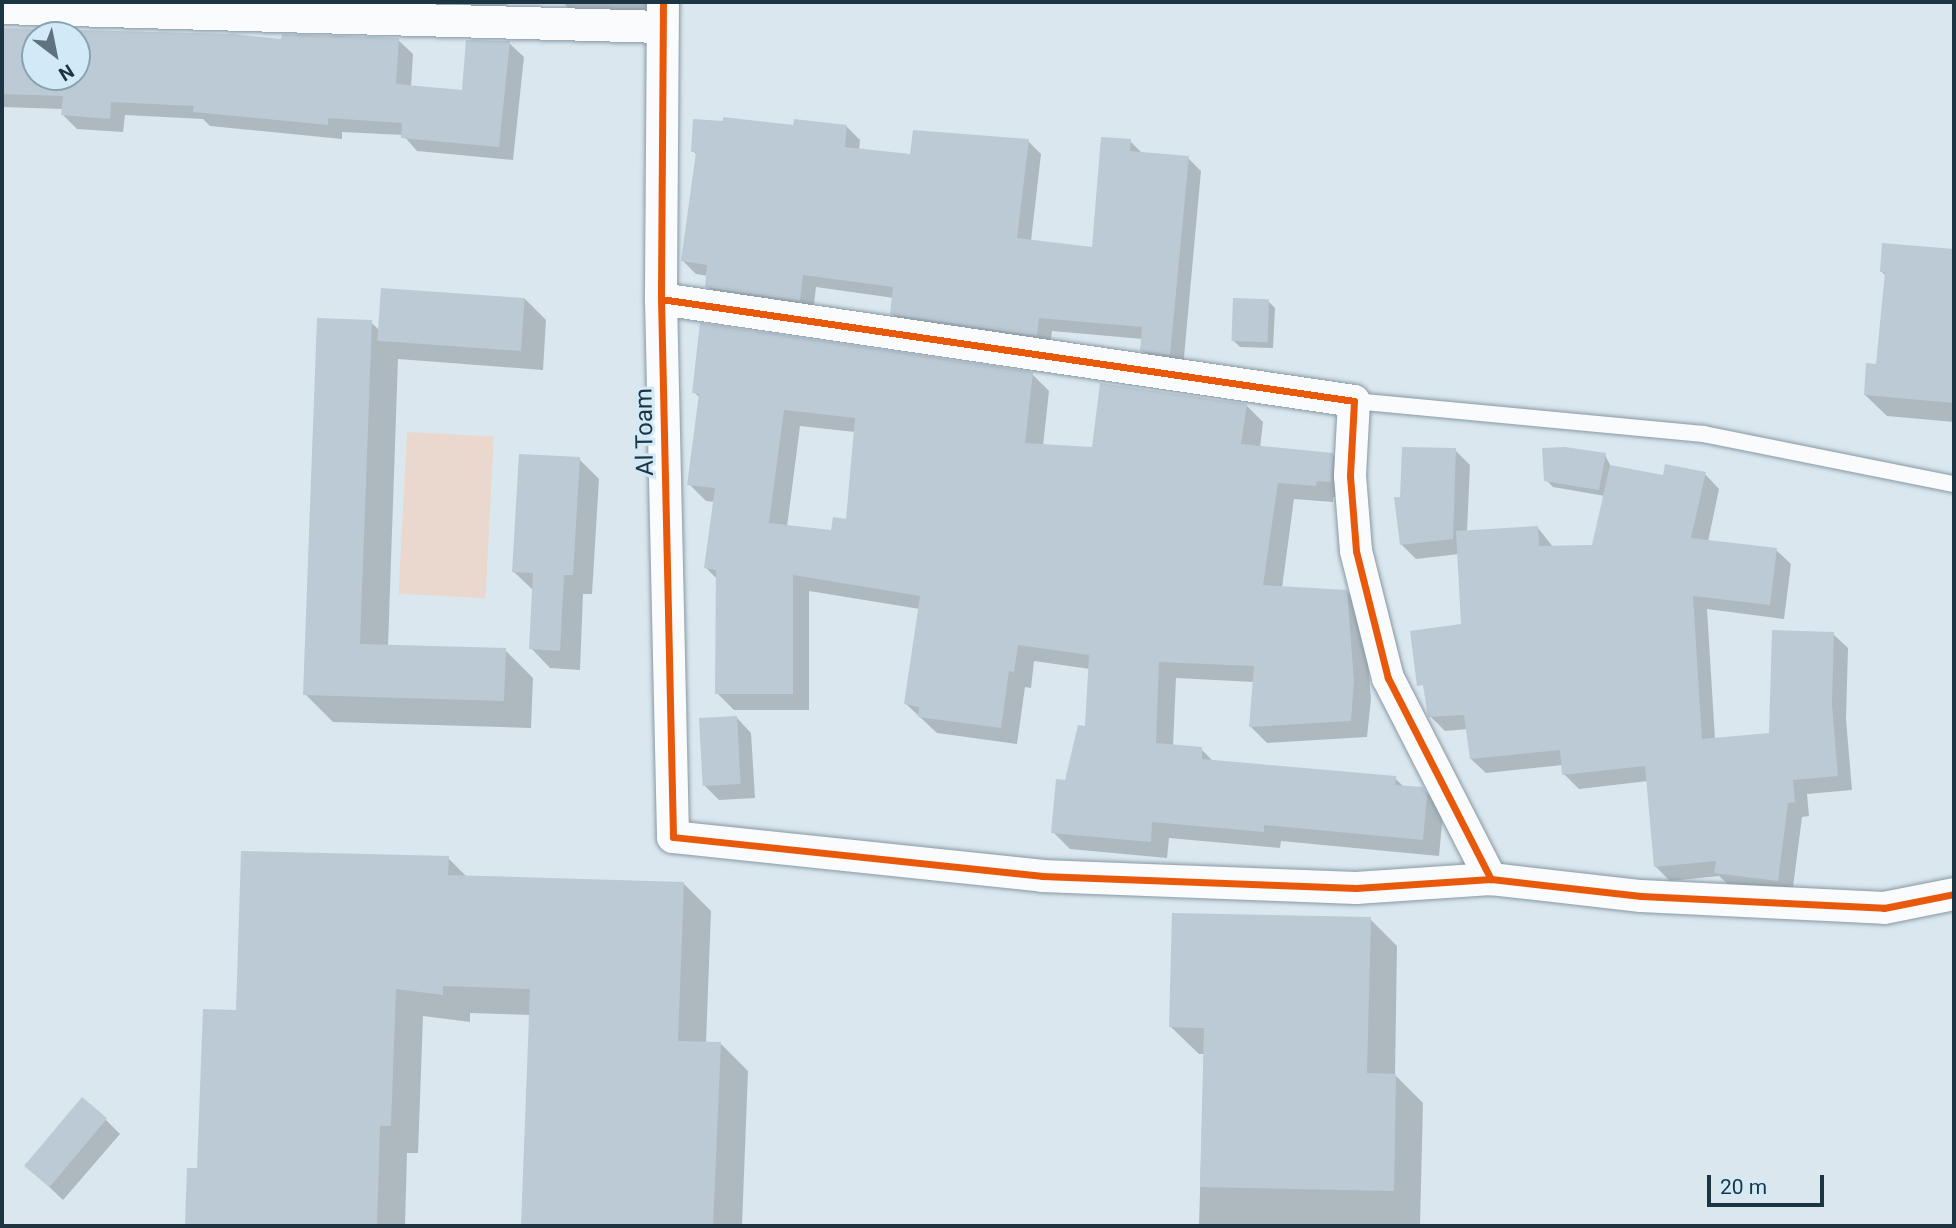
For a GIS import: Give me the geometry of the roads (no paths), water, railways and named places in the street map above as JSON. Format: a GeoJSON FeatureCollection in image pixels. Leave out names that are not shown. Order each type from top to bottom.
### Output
{"type":"FeatureCollection","features":[{"type":"Feature","properties":{"kind":"street"},"geometry":{"type":"LineString","coordinates":[[2,8],[661,14]]}},
{"type":"Feature","properties":{"kind":"street","name":"Al Toam"},"geometry":{"type":"LineString","coordinates":[[661,14],[661,299],[673,837],[1042,876],[1356,888],[1491,878]]}},
{"type":"Feature","properties":{"kind":"street"},"geometry":{"type":"LineString","coordinates":[[661,299],[1354,401],[1350,476],[1356,551],[1388,678],[1491,878],[1641,895],[1884,908],[1954,894]]}},
{"type":"Feature","properties":{"kind":"lane"},"geometry":{"type":"LineString","coordinates":[[1354,401],[1703,434],[1954,484]]}}]}
